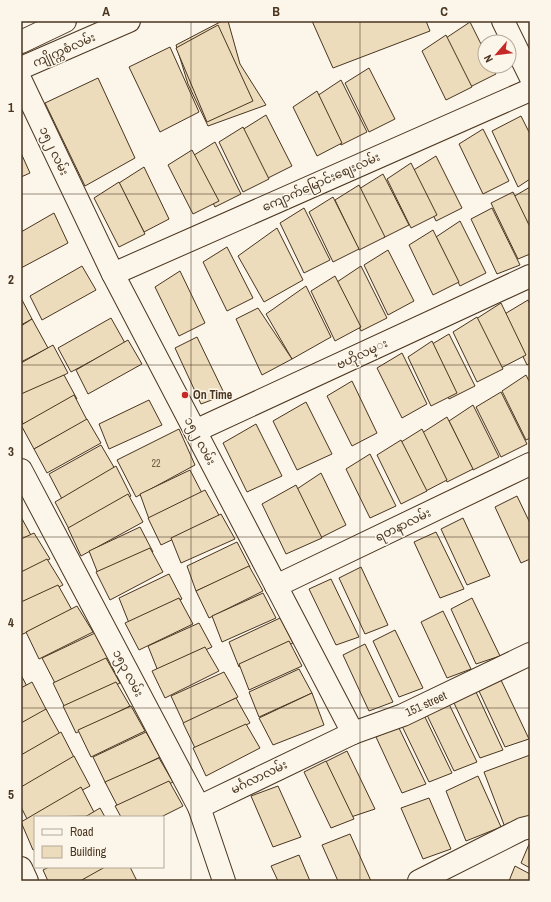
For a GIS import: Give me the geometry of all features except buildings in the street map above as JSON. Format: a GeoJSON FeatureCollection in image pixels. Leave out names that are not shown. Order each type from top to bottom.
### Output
{"type":"FeatureCollection","features":[{"type":"Feature","properties":{"kind":"street","name":"ကျိုက္ကစံလမ်း"},"geometry":{"type":"LineString","coordinates":[[21,42],[65,21]]}},
{"type":"Feature","properties":{"kind":"street","name":"ကျိုက္ကစံလမ်း"},"geometry":{"type":"LineString","coordinates":[[21,68],[129,21]]}},
{"type":"Feature","properties":{"kind":"street"},"geometry":{"type":"LineString","coordinates":[[503,21],[530,76]]}},
{"type":"Feature","properties":{"kind":"street","name":"၁၅၂ လမ်း"},"geometry":{"type":"LineString","coordinates":[[21,81],[113,274],[352,733]]}},
{"type":"Feature","properties":{"kind":"street","name":"ကျောက်မြောင်းစျေးလမ်း"},"geometry":{"type":"LineString","coordinates":[[113,274],[530,90]]}},
{"type":"Feature","properties":{"kind":"street","name":"ဗဟိုလမ္း"},"geometry":{"type":"LineString","coordinates":[[195,431],[530,276]]}},
{"type":"Feature","properties":{"kind":"street","name":"ရတနာလမ်း"},"geometry":{"type":"LineString","coordinates":[[276,586],[530,464]]}},
{"type":"Feature","properties":{"kind":"street","name":"၁၅၃ လမ်း"},"geometry":{"type":"LineString","coordinates":[[21,470],[199,807],[224,881]]}},
{"type":"Feature","properties":{"kind":"street","name":"151 street"},"geometry":{"type":"LineString","coordinates":[[320,748],[352,733],[402,715],[530,654]]}},
{"type":"Feature","properties":{"kind":"street","name":"မင်္ဂလာလမ်း"},"geometry":{"type":"LineString","coordinates":[[199,807],[320,748]]}},
{"type":"Feature","properties":{"kind":"street"},"geometry":{"type":"LineString","coordinates":[[419,881],[522,829],[530,827]]}},
{"type":"Feature","properties":{"kind":"street"},"geometry":{"type":"LineString","coordinates":[[21,868],[27,881]]}},
{"type":"Feature","properties":{"kind":"place","name":"On Time"},"geometry":{"type":"Point","coordinates":[185,395]}}]}
